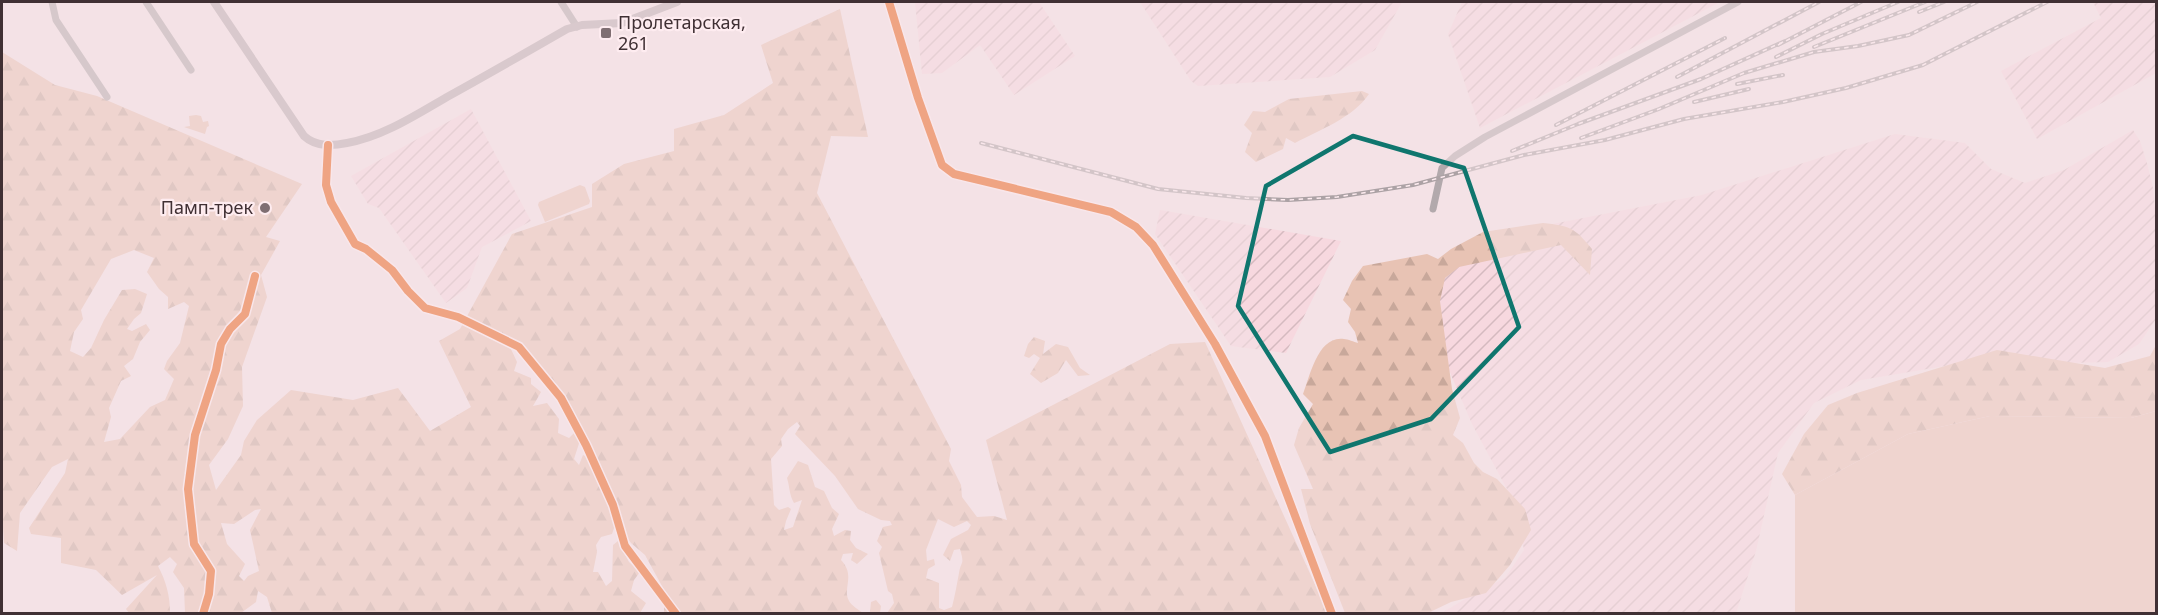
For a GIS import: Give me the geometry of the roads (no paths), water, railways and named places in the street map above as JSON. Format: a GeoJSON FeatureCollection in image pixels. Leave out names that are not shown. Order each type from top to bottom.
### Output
{"type":"FeatureCollection","features":[{"type":"Feature","properties":{"kind":"main road"},"geometry":{"type":"LineString","coordinates":[[214,2],[304,136],[314,143],[328,145],[354,142],[381,132],[567,29],[622,23],[677,2]]}},
{"type":"Feature","properties":{"kind":"street"},"geometry":{"type":"LineString","coordinates":[[52,2],[56,21],[107,97]]}},
{"type":"Feature","properties":{"kind":"street"},"geometry":{"type":"LineString","coordinates":[[146,2],[191,70]]}},
{"type":"Feature","properties":{"kind":"street"},"geometry":{"type":"LineString","coordinates":[[561,2],[577,27]]}},
{"type":"Feature","properties":{"kind":"street"},"geometry":{"type":"LineString","coordinates":[[889,2],[918,98],[942,165],[954,174],[1111,212],[1136,227],[1152,245],[1215,344],[1265,435],[1332,614]]}},
{"type":"Feature","properties":{"kind":"street"},"geometry":{"type":"LineString","coordinates":[[1433,209],[1442,168],[1455,156],[1485,137],[1738,2]]}},
{"type":"Feature","properties":{"kind":"street"},"geometry":{"type":"LineString","coordinates":[[328,145],[327,185],[332,202],[355,244],[366,249],[392,270],[425,308],[458,317],[519,347],[561,398],[586,445],[613,505],[625,546],[676,614]]}},
{"type":"Feature","properties":{"kind":"railway"},"geometry":{"type":"LineString","coordinates":[[1677,77],[1819,2]]}},
{"type":"Feature","properties":{"kind":"railway"},"geometry":{"type":"LineString","coordinates":[[1778,45],[1861,2]]}},
{"type":"Feature","properties":{"kind":"railway"},"geometry":{"type":"LineString","coordinates":[[1776,57],[1822,34],[1898,2]]}},
{"type":"Feature","properties":{"kind":"railway"},"geometry":{"type":"LineString","coordinates":[[1814,47],[1925,2]]}},
{"type":"Feature","properties":{"kind":"railway"},"geometry":{"type":"LineString","coordinates":[[1919,12],[1944,2]]}},
{"type":"Feature","properties":{"kind":"railway"},"geometry":{"type":"LineString","coordinates":[[1581,138],[1659,109],[1744,73],[1814,52],[1858,46],[1909,35],[1977,2]]}},
{"type":"Feature","properties":{"kind":"railway"},"geometry":{"type":"LineString","coordinates":[[981,143],[1158,189],[1288,200],[1337,197],[1413,185],[1524,155],[1605,140],[1684,119],[1783,102],[1846,88],[1923,65],[2047,2]]}},
{"type":"Feature","properties":{"kind":"railway"},"geometry":{"type":"LineString","coordinates":[[1556,125],[1725,38]]}},
{"type":"Feature","properties":{"kind":"railway"},"geometry":{"type":"LineString","coordinates":[[1512,151],[1701,79],[1785,41]]}},
{"type":"Feature","properties":{"kind":"railway"},"geometry":{"type":"LineString","coordinates":[[1737,84],[1783,75]]}},
{"type":"Feature","properties":{"kind":"railway"},"geometry":{"type":"LineString","coordinates":[[1694,102],[1749,89]]}},
{"type":"Feature","properties":{"kind":"place","name":"Пролетарская, 261"},"geometry":{"type":"Point","coordinates":[606,33]}},
{"type":"Feature","properties":{"kind":"place","name":"Памп-трек"},"geometry":{"type":"Point","coordinates":[265,208]}}]}
